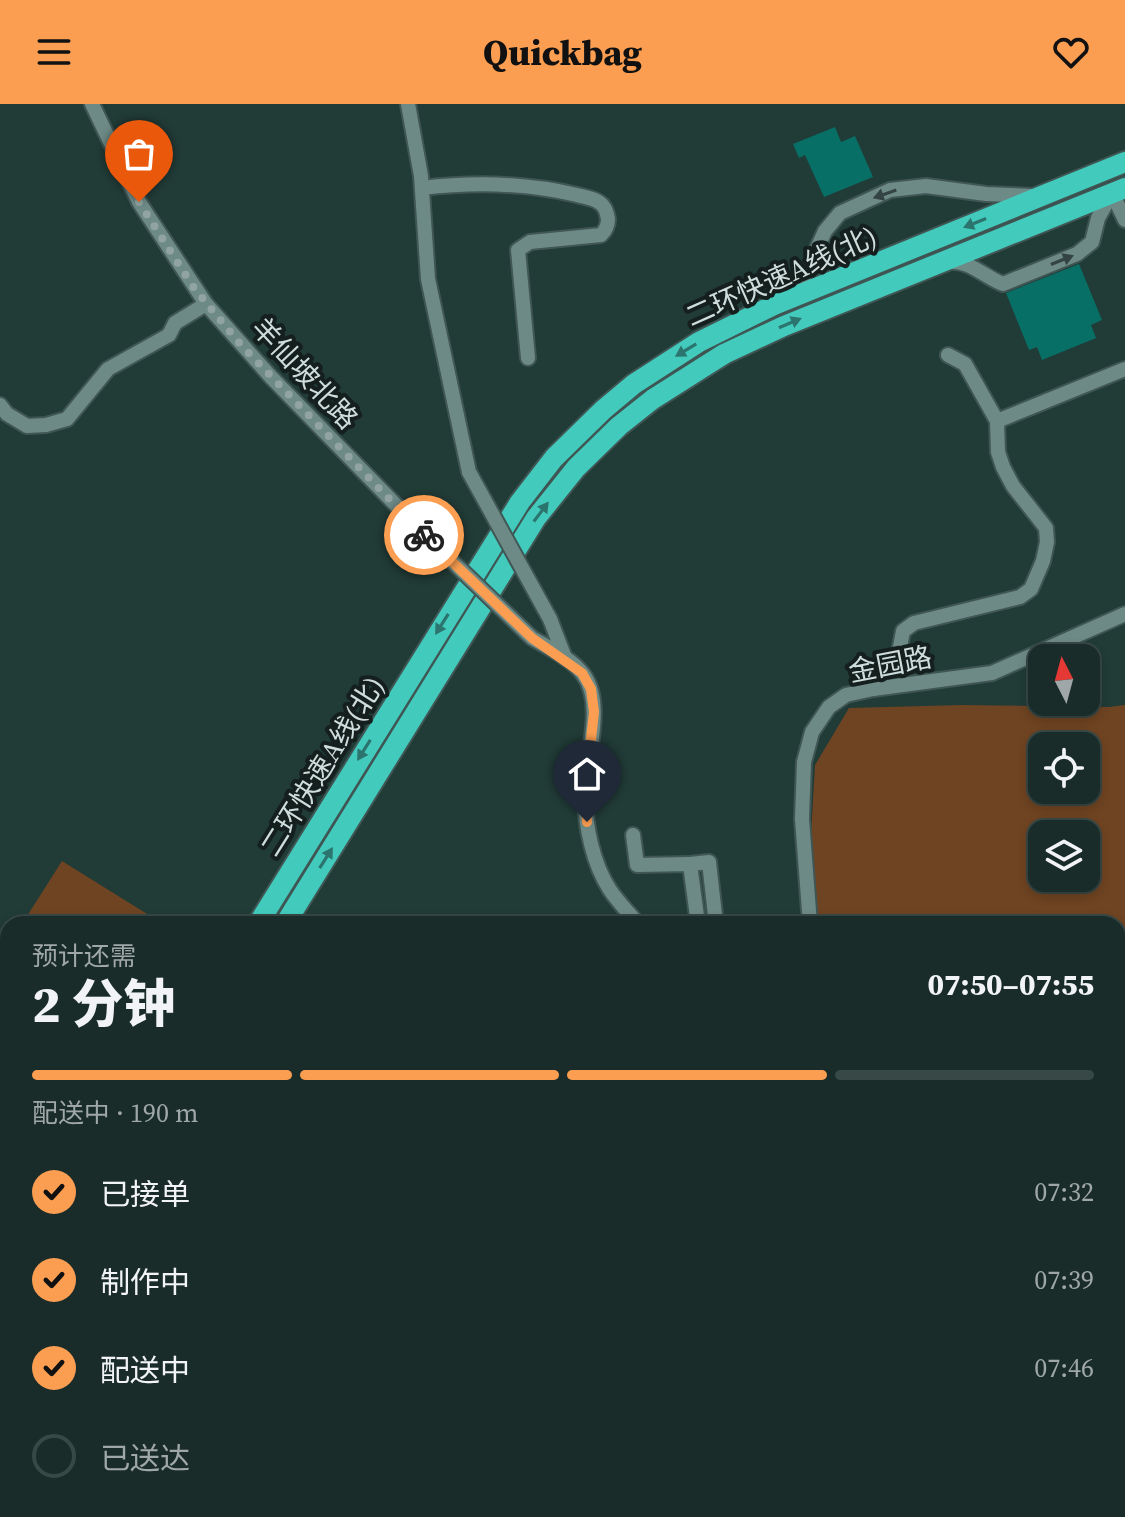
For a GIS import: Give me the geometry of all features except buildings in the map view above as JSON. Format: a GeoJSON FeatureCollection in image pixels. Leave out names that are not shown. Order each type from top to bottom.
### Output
{"type":"FeatureCollection","features":[{"type":"Feature","properties":{"kind":"highway","name":"二环快速A线(北)"},"geometry":{"type":"LineString","coordinates":[[263,916],[520,502],[554,458],[603,410],[634,384],[699,342],[774,305],[1125,162]]}},
{"type":"Feature","properties":{"kind":"highway"},"geometry":{"type":"LineString","coordinates":[[290,916],[536,518],[598,445],[653,399],[724,354],[784,326],[1119,190]]}},
{"type":"Feature","properties":{"kind":"street","name":"羊仙坡北路"},"geometry":{"type":"LineString","coordinates":[[92,104],[139,202],[206,304],[270,376],[433,543],[532,638],[565,658]]}},
{"type":"Feature","properties":{"kind":"street"},"geometry":{"type":"LineString","coordinates":[[408,104],[422,188],[428,279],[469,472],[550,619],[565,658],[582,673],[591,689],[594,712],[585,794],[594,853],[609,889],[631,916]]}},
{"type":"Feature","properties":{"kind":"street"},"geometry":{"type":"LineString","coordinates":[[422,188],[507,186],[558,191],[599,201],[608,216],[606,230],[601,235],[530,242],[518,250],[528,358]]}},
{"type":"Feature","properties":{"kind":"street"},"geometry":{"type":"LineString","coordinates":[[774,305],[804,277],[825,231],[840,213],[890,190],[926,186],[1018,197],[1045,195]]}},
{"type":"Feature","properties":{"kind":"street"},"geometry":{"type":"LineString","coordinates":[[1119,190],[1125,220]]}},
{"type":"Feature","properties":{"kind":"street"},"geometry":{"type":"LineString","coordinates":[[939,263],[955,261],[971,266],[986,278],[1003,284],[1077,254],[1092,242],[1098,218],[1119,190]]}},
{"type":"Feature","properties":{"kind":"street"},"geometry":{"type":"LineString","coordinates":[[0,405],[7,414],[27,426],[67,419],[108,369],[169,335],[175,323],[206,304]]}},
{"type":"Feature","properties":{"kind":"street"},"geometry":{"type":"LineString","coordinates":[[873,689],[878,674],[897,663],[903,631],[914,623],[1020,597],[1031,589],[1043,561],[1046,528],[1013,486],[1003,467],[998,452],[997,421],[965,364],[948,355]]}},
{"type":"Feature","properties":{"kind":"street"},"geometry":{"type":"LineString","coordinates":[[997,421],[1125,369]]}},
{"type":"Feature","properties":{"kind":"street","name":"金园路"},"geometry":{"type":"LineString","coordinates":[[809,916],[802,819],[804,762],[812,732],[829,707],[846,695],[873,689],[992,673],[1125,614]]}},
{"type":"Feature","properties":{"kind":"street"},"geometry":{"type":"LineString","coordinates":[[633,835],[637,865],[709,862],[715,916]]}},
{"type":"Feature","properties":{"kind":"street"},"geometry":{"type":"LineString","coordinates":[[690,864],[697,916]]}},
{"type":"Feature","properties":{"kind":"shaded area"},"geometry":{"type":"Polygon","coordinates":[[[1125,705],[1125,916],[816,916],[810,851],[815,765],[849,708],[1028,706],[1028,716],[1100,716],[1100,707],[1125,705]]]}},
{"type":"Feature","properties":{"kind":"shaded area"},"geometry":{"type":"Polygon","coordinates":[[[62,861],[150,916],[27,916],[62,861]]]}},
{"type":"Feature","properties":{"kind":"way so far"},"geometry":{"type":"LineString","coordinates":[[139,202],[194,288],[241,345],[424,535]]}},
{"type":"Feature","properties":{"kind":"route"},"geometry":{"type":"LineString","coordinates":[[424,535],[532,638],[565,658],[582,673],[591,689],[594,712],[585,794],[587,822]]}}]}
